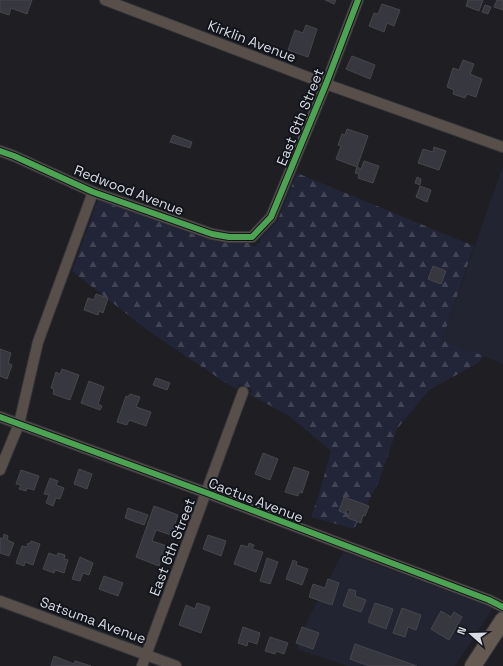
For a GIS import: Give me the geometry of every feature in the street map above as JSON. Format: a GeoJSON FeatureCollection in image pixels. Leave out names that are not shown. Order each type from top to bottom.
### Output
{"type":"FeatureCollection","features":[{"type":"Feature","properties":{"kind":"main road"},"geometry":{"type":"LineString","coordinates":[[473,666],[503,620]]}},
{"type":"Feature","properties":{"kind":"street","name":"Kirklin Avenue"},"geometry":{"type":"LineString","coordinates":[[105,0],[326,84],[503,147]]}},
{"type":"Feature","properties":{"kind":"street","name":"East 6th Street"},"geometry":{"type":"LineString","coordinates":[[252,237],[271,217],[326,84],[358,0]]}},
{"type":"Feature","properties":{"kind":"street","name":"Redwood Avenue"},"geometry":{"type":"LineString","coordinates":[[0,151],[93,192],[212,234],[229,237],[252,237]]}},
{"type":"Feature","properties":{"kind":"street"},"geometry":{"type":"LineString","coordinates":[[0,470],[19,424],[38,342],[93,192]]}},
{"type":"Feature","properties":{"kind":"street","name":"East 6th Street"},"geometry":{"type":"LineString","coordinates":[[142,666],[243,392]]}},
{"type":"Feature","properties":{"kind":"street","name":"Cactus Avenue"},"geometry":{"type":"LineString","coordinates":[[0,418],[207,493],[489,600],[503,607]]}},
{"type":"Feature","properties":{"kind":"street","name":"Satsuma Avenue"},"geometry":{"type":"LineString","coordinates":[[0,600],[176,666]]}},
{"type":"Feature","properties":{"kind":"shaded area"},"geometry":{"type":"Polygon","coordinates":[[[503,166],[503,364],[442,340],[503,166]]]}},
{"type":"Feature","properties":{"kind":"shaded area"},"geometry":{"type":"Polygon","coordinates":[[[343,552],[486,605],[492,609],[455,666],[348,666],[297,649],[305,626],[343,552]]]}},
{"type":"Feature","properties":{"kind":"green space"},"geometry":{"type":"Polygon","coordinates":[[[297,173],[474,246],[442,340],[484,356],[478,363],[429,390],[397,429],[379,481],[354,529],[311,517],[331,451],[288,415],[250,395],[252,389],[239,384],[237,389],[229,385],[150,332],[72,271],[98,200],[210,240],[228,243],[249,243],[256,246],[257,243],[260,243],[260,239],[277,222],[297,173]]]}},
{"type":"Feature","properties":{"kind":"building"},"geometry":{"type":"Polygon","coordinates":[[[0,0],[32,0],[27,14],[11,8],[9,15],[0,12],[0,0]]]}},
{"type":"Feature","properties":{"kind":"building"},"geometry":{"type":"Polygon","coordinates":[[[325,0],[336,0],[334,4],[325,0]]]}},
{"type":"Feature","properties":{"kind":"building"},"geometry":{"type":"Polygon","coordinates":[[[468,0],[483,0],[479,11],[466,6],[468,0]]]}},
{"type":"Feature","properties":{"kind":"building"},"geometry":{"type":"Polygon","coordinates":[[[497,0],[503,0],[503,10],[494,7],[497,0]]]}},
{"type":"Feature","properties":{"kind":"building"},"geometry":{"type":"Polygon","coordinates":[[[382,4],[400,10],[394,26],[387,23],[384,32],[369,26],[374,13],[378,14],[382,4]]]}},
{"type":"Feature","properties":{"kind":"building"},"geometry":{"type":"Polygon","coordinates":[[[485,5],[491,7],[488,14],[482,12],[485,5]]]}},
{"type":"Feature","properties":{"kind":"building"},"geometry":{"type":"Polygon","coordinates":[[[306,25],[317,29],[308,57],[288,50],[295,30],[303,33],[306,25]]]}},
{"type":"Feature","properties":{"kind":"building"},"geometry":{"type":"Polygon","coordinates":[[[352,56],[375,65],[370,79],[346,69],[352,56]]]}},
{"type":"Feature","properties":{"kind":"building"},"geometry":{"type":"Polygon","coordinates":[[[463,60],[474,64],[470,74],[482,79],[476,97],[467,94],[465,98],[453,94],[454,90],[447,87],[453,68],[459,70],[463,60]]]}},
{"type":"Feature","properties":{"kind":"building"},"geometry":{"type":"Polygon","coordinates":[[[347,129],[368,136],[357,167],[336,159],[341,146],[338,145],[342,134],[345,135],[347,129]]]}},
{"type":"Feature","properties":{"kind":"building"},"geometry":{"type":"Polygon","coordinates":[[[173,135],[192,142],[190,148],[170,142],[173,135]]]}},
{"type":"Feature","properties":{"kind":"building"},"geometry":{"type":"Polygon","coordinates":[[[434,147],[446,151],[439,170],[418,163],[423,149],[433,152],[434,147]]]}},
{"type":"Feature","properties":{"kind":"building"},"geometry":{"type":"Polygon","coordinates":[[[364,161],[379,166],[373,183],[358,178],[359,174],[355,173],[357,167],[361,169],[364,161]]]}},
{"type":"Feature","properties":{"kind":"building"},"geometry":{"type":"Polygon","coordinates":[[[417,177],[421,179],[420,185],[415,183],[417,177]]]}},
{"type":"Feature","properties":{"kind":"building"},"geometry":{"type":"Polygon","coordinates":[[[420,186],[431,190],[427,202],[416,197],[420,186]]]}},
{"type":"Feature","properties":{"kind":"building"},"geometry":{"type":"Polygon","coordinates":[[[433,266],[446,271],[441,284],[428,279],[433,266]]]}},
{"type":"Feature","properties":{"kind":"building"},"geometry":{"type":"Polygon","coordinates":[[[96,294],[108,298],[103,313],[99,311],[98,315],[84,310],[88,298],[94,300],[96,294]]]}},
{"type":"Feature","properties":{"kind":"building"},"geometry":{"type":"Polygon","coordinates":[[[0,349],[11,353],[8,363],[12,365],[7,379],[0,376],[0,349]]]}},
{"type":"Feature","properties":{"kind":"building"},"geometry":{"type":"Polygon","coordinates":[[[62,369],[79,375],[70,400],[53,394],[54,389],[51,388],[56,372],[60,374],[62,369]]]}},
{"type":"Feature","properties":{"kind":"building"},"geometry":{"type":"Polygon","coordinates":[[[156,378],[170,383],[167,390],[153,385],[156,378]]]}},
{"type":"Feature","properties":{"kind":"building"},"geometry":{"type":"Polygon","coordinates":[[[89,381],[104,387],[98,404],[102,406],[100,410],[81,403],[89,381]]]}},
{"type":"Feature","properties":{"kind":"building"},"geometry":{"type":"Polygon","coordinates":[[[130,394],[140,397],[136,407],[151,412],[146,426],[129,420],[127,425],[117,422],[126,396],[128,397],[130,394]]]}},
{"type":"Feature","properties":{"kind":"building"},"geometry":{"type":"Polygon","coordinates":[[[263,453],[278,459],[270,480],[255,474],[263,453]]]}},
{"type":"Feature","properties":{"kind":"building"},"geometry":{"type":"Polygon","coordinates":[[[294,467],[309,472],[302,493],[299,492],[298,496],[285,492],[294,467]]]}},
{"type":"Feature","properties":{"kind":"building"},"geometry":{"type":"Polygon","coordinates":[[[79,469],[92,474],[87,489],[74,484],[79,469]]]}},
{"type":"Feature","properties":{"kind":"building"},"geometry":{"type":"Polygon","coordinates":[[[21,470],[39,476],[34,490],[27,488],[26,491],[19,489],[21,485],[16,484],[21,470]]]}},
{"type":"Feature","properties":{"kind":"building"},"geometry":{"type":"Polygon","coordinates":[[[50,478],[58,481],[56,485],[64,488],[60,499],[56,498],[53,506],[46,503],[49,495],[44,494],[50,478]]]}},
{"type":"Feature","properties":{"kind":"building"},"geometry":{"type":"Polygon","coordinates":[[[344,497],[369,506],[365,516],[363,515],[361,523],[348,518],[350,511],[347,509],[345,513],[339,511],[344,497]]]}},
{"type":"Feature","properties":{"kind":"building"},"geometry":{"type":"Polygon","coordinates":[[[154,506],[178,515],[171,535],[156,530],[152,541],[167,546],[159,566],[136,557],[154,506]]]}},
{"type":"Feature","properties":{"kind":"building"},"geometry":{"type":"Polygon","coordinates":[[[128,508],[148,515],[144,525],[125,518],[128,508]]]}},
{"type":"Feature","properties":{"kind":"building"},"geometry":{"type":"Polygon","coordinates":[[[4,534],[8,536],[7,540],[14,543],[9,556],[0,553],[0,538],[3,539],[4,534]]]}},
{"type":"Feature","properties":{"kind":"building"},"geometry":{"type":"Polygon","coordinates":[[[208,535],[226,541],[221,556],[203,549],[208,535]]]}},
{"type":"Feature","properties":{"kind":"building"},"geometry":{"type":"Polygon","coordinates":[[[31,541],[40,544],[33,565],[25,562],[24,566],[16,563],[22,546],[27,547],[28,543],[30,544],[31,541]]]}},
{"type":"Feature","properties":{"kind":"building"},"geometry":{"type":"Polygon","coordinates":[[[249,543],[254,545],[252,549],[263,552],[256,572],[234,564],[241,545],[248,547],[249,543]]]}},
{"type":"Feature","properties":{"kind":"building"},"geometry":{"type":"Polygon","coordinates":[[[49,553],[57,556],[58,553],[65,555],[64,559],[68,560],[64,573],[55,570],[54,573],[43,569],[49,553]]]}},
{"type":"Feature","properties":{"kind":"building"},"geometry":{"type":"Polygon","coordinates":[[[80,557],[93,563],[89,575],[83,573],[80,581],[72,579],[80,557]]]}},
{"type":"Feature","properties":{"kind":"building"},"geometry":{"type":"Polygon","coordinates":[[[267,558],[278,562],[270,584],[260,581],[267,558]]]}},
{"type":"Feature","properties":{"kind":"building"},"geometry":{"type":"Polygon","coordinates":[[[293,560],[297,562],[296,565],[308,569],[302,585],[286,579],[293,560]]]}},
{"type":"Feature","properties":{"kind":"building"},"geometry":{"type":"Polygon","coordinates":[[[104,576],[123,583],[118,596],[99,589],[104,576]]]}},
{"type":"Feature","properties":{"kind":"building"},"geometry":{"type":"Polygon","coordinates":[[[328,579],[339,583],[332,605],[309,597],[313,584],[325,588],[328,579]]]}},
{"type":"Feature","properties":{"kind":"building"},"geometry":{"type":"Polygon","coordinates":[[[349,589],[356,591],[355,596],[366,600],[361,612],[343,606],[349,589]]]}},
{"type":"Feature","properties":{"kind":"building"},"geometry":{"type":"Polygon","coordinates":[[[197,603],[210,607],[201,633],[179,625],[186,605],[195,609],[197,603]]]}},
{"type":"Feature","properties":{"kind":"building"},"geometry":{"type":"Polygon","coordinates":[[[375,603],[393,609],[386,629],[368,622],[375,603]]]}},
{"type":"Feature","properties":{"kind":"building"},"geometry":{"type":"Polygon","coordinates":[[[402,608],[421,615],[416,630],[408,627],[405,637],[393,633],[402,608]]]}},
{"type":"Feature","properties":{"kind":"building"},"geometry":{"type":"Polygon","coordinates":[[[441,611],[451,617],[454,612],[462,617],[449,640],[431,629],[441,611]]]}},
{"type":"Feature","properties":{"kind":"building"},"geometry":{"type":"Polygon","coordinates":[[[243,627],[260,633],[257,644],[248,641],[247,646],[238,643],[243,627]]]}},
{"type":"Feature","properties":{"kind":"building"},"geometry":{"type":"Polygon","coordinates":[[[302,627],[319,633],[313,649],[296,643],[302,627]]]}},
{"type":"Feature","properties":{"kind":"building"},"geometry":{"type":"Polygon","coordinates":[[[270,637],[288,643],[284,654],[276,651],[275,654],[265,651],[270,637]]]}},
{"type":"Feature","properties":{"kind":"building"},"geometry":{"type":"Polygon","coordinates":[[[355,644],[417,666],[369,666],[350,659],[355,644]]]}},
{"type":"Feature","properties":{"kind":"building"},"geometry":{"type":"Polygon","coordinates":[[[54,656],[74,664],[75,661],[91,666],[51,666],[54,656]]]}},
{"type":"Feature","properties":{"kind":"cycle path"},"geometry":{"type":"LineString","coordinates":[[0,151],[93,192],[212,234],[229,237],[252,237],[271,217],[326,84],[358,0]]}},
{"type":"Feature","properties":{"kind":"cycle path"},"geometry":{"type":"LineString","coordinates":[[0,417],[207,493],[489,600],[503,607]]}}]}
